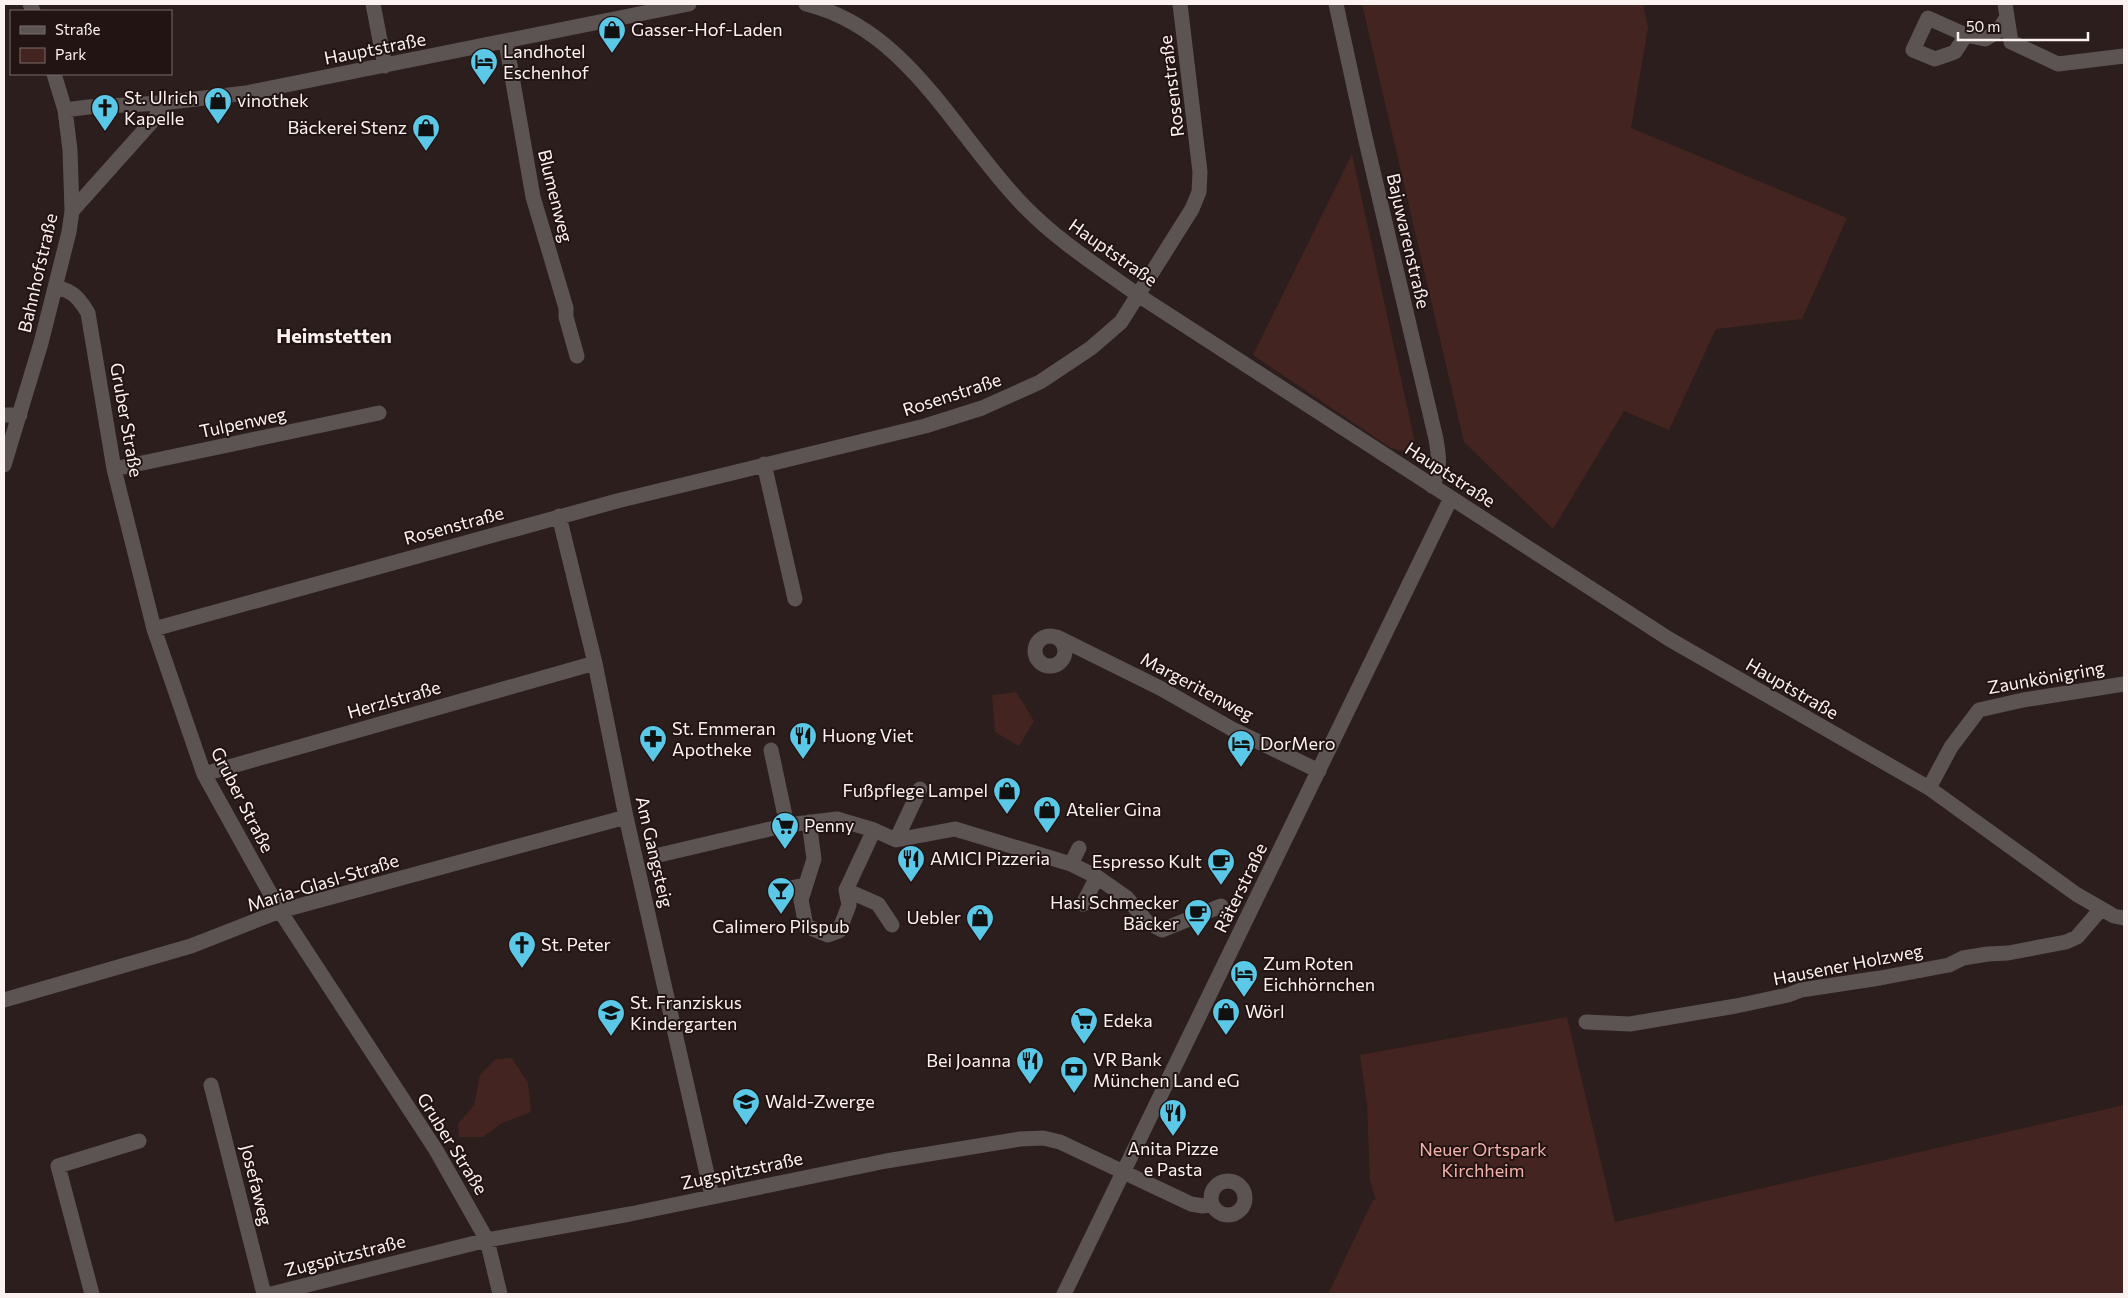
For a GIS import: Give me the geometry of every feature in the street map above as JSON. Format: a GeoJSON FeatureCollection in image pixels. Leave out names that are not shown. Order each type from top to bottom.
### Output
{"type":"FeatureCollection","features":[{"type":"Feature","properties":{"kind":"street"},"geometry":{"type":"LineString","coordinates":[[373,4],[385,66]]}},
{"type":"Feature","properties":{"kind":"street","name":"Hauptstraße"},"geometry":{"type":"LineString","coordinates":[[65,110],[88,107],[162,104],[246,94],[689,4]]}},
{"type":"Feature","properties":{"kind":"street","name":"Hauptstraße"},"geometry":{"type":"LineString","coordinates":[[806,4],[822,6],[848,20],[889,49],[936,98],[989,167],[1024,206],[1051,232],[1079,254],[1138,295],[1669,639],[1929,788],[2076,894],[2114,916],[2124,918]]}},
{"type":"Feature","properties":{"kind":"street","name":"Rosenstraße"},"geometry":{"type":"LineString","coordinates":[[154,628],[559,516],[764,464],[925,426],[982,408],[1040,382],[1091,348],[1121,322],[1192,209],[1199,192],[1200,172],[1197,140],[1180,4]]}},
{"type":"Feature","properties":{"kind":"street","name":"Bajuwarenstraße"},"geometry":{"type":"LineString","coordinates":[[1336,4],[1436,440],[1440,464],[1438,475],[1432,486]]}},
{"type":"Feature","properties":{"kind":"street"},"geometry":{"type":"LineString","coordinates":[[1966,35],[1985,40],[1998,31],[2006,11]]}},
{"type":"Feature","properties":{"kind":"street"},"geometry":{"type":"LineString","coordinates":[[2006,11],[2011,42],[2058,64],[2124,56]]}},
{"type":"Feature","properties":{"kind":"street","name":"Blumenweg"},"geometry":{"type":"LineString","coordinates":[[506,42],[533,197],[566,308],[566,318],[577,356]]}},
{"type":"Feature","properties":{"kind":"street","name":"Bahnhofstraße"},"geometry":{"type":"LineString","coordinates":[[4,465],[56,287],[72,211],[70,150],[65,110],[54,75]]}},
{"type":"Feature","properties":{"kind":"street"},"geometry":{"type":"LineString","coordinates":[[72,211],[156,117],[162,104]]}},
{"type":"Feature","properties":{"kind":"street","name":"Gruber Straße"},"geometry":{"type":"LineString","coordinates":[[56,287],[70,290],[80,298],[88,313],[114,469],[154,628],[204,774],[280,911],[436,1150],[487,1240],[500,1294]]}},
{"type":"Feature","properties":{"kind":"street","name":"Tulpenweg"},"geometry":{"type":"LineString","coordinates":[[114,469],[380,413]]}},
{"type":"Feature","properties":{"kind":"street"},"geometry":{"type":"LineString","coordinates":[[4,415],[20,415]]}},
{"type":"Feature","properties":{"kind":"street"},"geometry":{"type":"LineString","coordinates":[[764,464],[795,599]]}},
{"type":"Feature","properties":{"kind":"street","name":"Räterstraße"},"geometry":{"type":"LineString","coordinates":[[1064,1294],[1451,498]]}},
{"type":"Feature","properties":{"kind":"street","name":"Am Gangsteig"},"geometry":{"type":"LineString","coordinates":[[559,516],[595,663],[626,817],[712,1196]]}},
{"type":"Feature","properties":{"kind":"street","name":"Margeritenweg"},"geometry":{"type":"LineString","coordinates":[[1057,637],[1160,688],[1232,729],[1319,771]]}},
{"type":"Feature","properties":{"kind":"street","name":"Herzlstraße"},"geometry":{"type":"LineString","coordinates":[[204,774],[595,663]]}},
{"type":"Feature","properties":{"kind":"street","name":"Zaunkönigring"},"geometry":{"type":"LineString","coordinates":[[1929,788],[1951,747],[1979,710],[2023,700],[2124,684]]}},
{"type":"Feature","properties":{"kind":"street"},"geometry":{"type":"LineString","coordinates":[[771,750],[787,825]]}},
{"type":"Feature","properties":{"kind":"street"},"geometry":{"type":"LineString","coordinates":[[896,840],[920,789]]}},
{"type":"Feature","properties":{"kind":"street","name":"Maria-Glasl-Straße"},"geometry":{"type":"LineString","coordinates":[[4,1000],[192,946],[280,911],[626,817]]}},
{"type":"Feature","properties":{"kind":"street"},"geometry":{"type":"LineString","coordinates":[[655,856],[787,825],[836,819],[874,830],[896,840],[955,829],[1071,864],[1097,877],[1127,898],[1147,922],[1162,930],[1173,932],[1221,906]]}},
{"type":"Feature","properties":{"kind":"street"},"geometry":{"type":"LineString","coordinates":[[809,822],[814,859],[798,886],[806,926],[828,935],[838,931],[848,906],[846,890],[874,830]]}},
{"type":"Feature","properties":{"kind":"street"},"geometry":{"type":"LineString","coordinates":[[1071,864],[1079,848]]}},
{"type":"Feature","properties":{"kind":"street"},"geometry":{"type":"LineString","coordinates":[[1083,904],[1097,877]]}},
{"type":"Feature","properties":{"kind":"street"},"geometry":{"type":"LineString","coordinates":[[846,890],[878,904],[892,926]]}},
{"type":"Feature","properties":{"kind":"street","name":"Hausener Holzweg"},"geometry":{"type":"LineString","coordinates":[[1586,1022],[1630,1024],[1736,1006],[1788,995],[1801,990],[1935,968],[1949,965],[1964,958],[2008,953],[2066,942],[2077,937],[2101,909]]}},
{"type":"Feature","properties":{"kind":"street","name":"Josefaweg"},"geometry":{"type":"LineString","coordinates":[[211,1085],[264,1294]]}},
{"type":"Feature","properties":{"kind":"street","name":"Zugspitzstraße"},"geometry":{"type":"LineString","coordinates":[[271,1294],[487,1240],[630,1214],[914,1156],[1032,1137],[1060,1142],[1190,1204],[1203,1206],[1212,1204]]}},
{"type":"Feature","properties":{"kind":"street"},"geometry":{"type":"LineString","coordinates":[[92,1294],[58,1166],[139,1141]]}},
{"type":"Feature","properties":{"kind":"green space"},"geometry":{"type":"Polygon","coordinates":[[[1362,4],[1643,4],[1648,27],[1631,128],[1847,218],[1802,319],[1716,329],[1669,430],[1624,411],[1553,529],[1464,442],[1362,4]]]}},
{"type":"Feature","properties":{"kind":"green space"},"geometry":{"type":"Polygon","coordinates":[[[1352,154],[1415,443],[1408,452],[1391,448],[1253,355],[1352,154]]]}},
{"type":"Feature","properties":{"kind":"green space"},"geometry":{"type":"Polygon","coordinates":[[[1016,692],[1034,721],[1019,746],[995,732],[992,695],[1016,692]]]}},
{"type":"Feature","properties":{"kind":"green space","name":"Neuer Ortspark Kirchheim"},"geometry":{"type":"Polygon","coordinates":[[[1567,1017],[1615,1222],[2124,1105],[2124,1294],[1328,1294],[1373,1200],[1376,1200],[1370,1180],[1367,1104],[1360,1055],[1567,1017]]]}},
{"type":"Feature","properties":{"kind":"green space"},"geometry":{"type":"Polygon","coordinates":[[[512,1058],[528,1083],[531,1112],[502,1123],[483,1137],[459,1137],[458,1124],[474,1105],[480,1075],[496,1059],[512,1058]]]}},
{"type":"Feature","properties":{"kind":"place","name":"Gasser-Hof-Laden"},"geometry":{"type":"Point","coordinates":[612,54]}},
{"type":"Feature","properties":{"kind":"place","name":"Landhotel Eschenhof"},"geometry":{"type":"Point","coordinates":[484,86]}},
{"type":"Feature","properties":{"kind":"place","name":"vinothek"},"geometry":{"type":"Point","coordinates":[218,125]}},
{"type":"Feature","properties":{"kind":"place","name":"St. Ulrich Kapelle"},"geometry":{"type":"Point","coordinates":[105,132]}},
{"type":"Feature","properties":{"kind":"place","name":"Bäckerei Stenz"},"geometry":{"type":"Point","coordinates":[426,152]}},
{"type":"Feature","properties":{"kind":"place","name":"Huong Viet"},"geometry":{"type":"Point","coordinates":[803,760]}},
{"type":"Feature","properties":{"kind":"place","name":"St. Emmeran Apotheke"},"geometry":{"type":"Point","coordinates":[653,763]}},
{"type":"Feature","properties":{"kind":"place","name":"DorMero"},"geometry":{"type":"Point","coordinates":[1241,768]}},
{"type":"Feature","properties":{"kind":"place","name":"Fußpflege Lampel"},"geometry":{"type":"Point","coordinates":[1007,815]}},
{"type":"Feature","properties":{"kind":"place","name":"Atelier Gina"},"geometry":{"type":"Point","coordinates":[1047,834]}},
{"type":"Feature","properties":{"kind":"place","name":"Penny"},"geometry":{"type":"Point","coordinates":[785,850]}},
{"type":"Feature","properties":{"kind":"place","name":"AMICI Pizzeria"},"geometry":{"type":"Point","coordinates":[911,883]}},
{"type":"Feature","properties":{"kind":"place","name":"Espresso Kult"},"geometry":{"type":"Point","coordinates":[1221,886]}},
{"type":"Feature","properties":{"kind":"place","name":"Calimero Pilspub"},"geometry":{"type":"Point","coordinates":[781,915]}},
{"type":"Feature","properties":{"kind":"place","name":"Hasi Schmecker Bäcker"},"geometry":{"type":"Point","coordinates":[1198,937]}},
{"type":"Feature","properties":{"kind":"place","name":"Uebler"},"geometry":{"type":"Point","coordinates":[980,942]}},
{"type":"Feature","properties":{"kind":"place","name":"St. Peter"},"geometry":{"type":"Point","coordinates":[522,969]}},
{"type":"Feature","properties":{"kind":"place","name":"Zum Roten Eichhörnchen"},"geometry":{"type":"Point","coordinates":[1244,998]}},
{"type":"Feature","properties":{"kind":"place","name":"Wörl"},"geometry":{"type":"Point","coordinates":[1226,1036]}},
{"type":"Feature","properties":{"kind":"place","name":"St. Franziskus Kindergarten"},"geometry":{"type":"Point","coordinates":[611,1037]}},
{"type":"Feature","properties":{"kind":"place","name":"Edeka"},"geometry":{"type":"Point","coordinates":[1084,1045]}},
{"type":"Feature","properties":{"kind":"place","name":"Bei Joanna"},"geometry":{"type":"Point","coordinates":[1030,1085]}},
{"type":"Feature","properties":{"kind":"place","name":"VR Bank München Land eG"},"geometry":{"type":"Point","coordinates":[1074,1094]}},
{"type":"Feature","properties":{"kind":"place","name":"Wald-Zwerge"},"geometry":{"type":"Point","coordinates":[746,1126]}},
{"type":"Feature","properties":{"kind":"place","name":"Anita Pizze e Pasta"},"geometry":{"type":"Point","coordinates":[1173,1137]}},
{"type":"Feature","properties":{"kind":"district","name":"Heimstetten"},"geometry":{"type":"Point","coordinates":[334,336]}}]}
